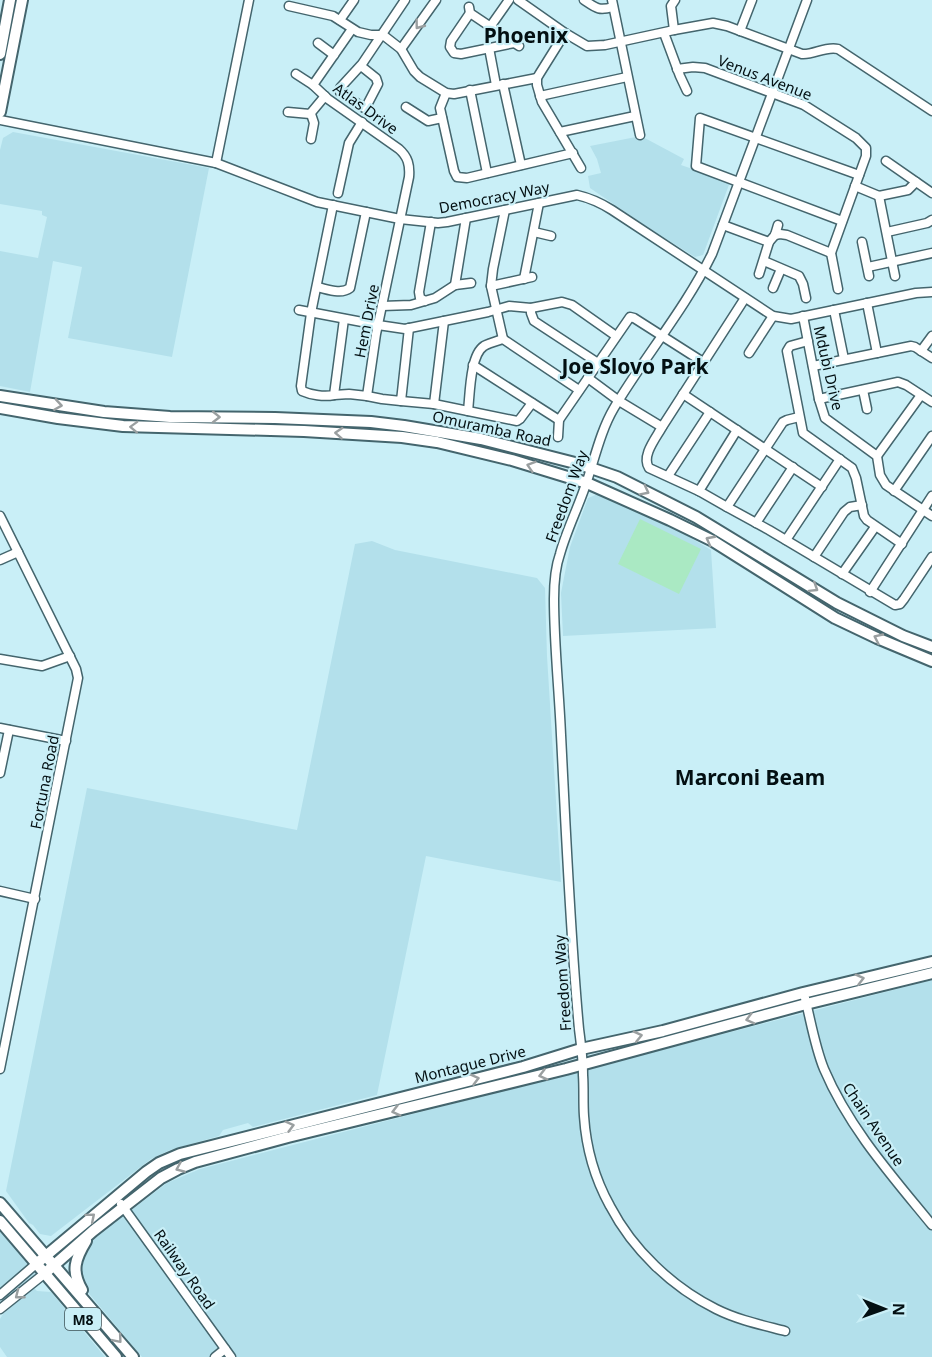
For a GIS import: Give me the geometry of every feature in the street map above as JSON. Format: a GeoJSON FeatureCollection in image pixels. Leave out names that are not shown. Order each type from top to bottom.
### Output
{"type":"FeatureCollection","features":[{"type":"Feature","properties":{"kind":"main road"},"geometry":{"type":"LineString","coordinates":[[0,54],[10,0]]}},
{"type":"Feature","properties":{"kind":"main road"},"geometry":{"type":"LineString","coordinates":[[0,112],[22,0]]}},
{"type":"Feature","properties":{"kind":"main road","name":"Omuramba Road"},"geometry":{"type":"LineString","coordinates":[[0,396],[104,412],[170,417],[371,422],[429,429],[481,439],[592,467],[617,477],[696,517],[837,603],[903,636],[932,647]]}},
{"type":"Feature","properties":{"kind":"main road","name":"Omuramba Road"},"geometry":{"type":"LineString","coordinates":[[0,408],[123,426],[402,437],[437,442],[512,460],[587,483],[712,541],[835,618],[932,661]]}},
{"type":"Feature","properties":{"kind":"main road","name":"Montague Drive"},"geometry":{"type":"LineString","coordinates":[[44,1274],[93,1230],[169,1173],[195,1162],[583,1065],[932,962]]}},
{"type":"Feature","properties":{"kind":"main road","name":"Montague Drive"},"geometry":{"type":"LineString","coordinates":[[41,1260],[116,1196],[159,1163],[180,1154],[523,1067],[581,1050],[805,999],[932,973]]}},
{"type":"Feature","properties":{"kind":"main road"},"geometry":{"type":"LineString","coordinates":[[0,1204],[13,1225],[41,1260]]}},
{"type":"Feature","properties":{"kind":"main road","name":"M8"},"geometry":{"type":"LineString","coordinates":[[0,1221],[41,1260],[55,1265],[133,1357]]}},
{"type":"Feature","properties":{"kind":"main road"},"geometry":{"type":"LineString","coordinates":[[93,1230],[78,1256],[75,1275],[81,1290],[104,1322]]}},
{"type":"Feature","properties":{"kind":"main road","name":"M8"},"geometry":{"type":"LineString","coordinates":[[41,1260],[44,1274],[116,1357]]}},
{"type":"Feature","properties":{"kind":"street"},"geometry":{"type":"LineString","coordinates":[[216,163],[249,0]]}},
{"type":"Feature","properties":{"kind":"street"},"geometry":{"type":"LineString","coordinates":[[340,21],[354,0]]}},
{"type":"Feature","properties":{"kind":"street"},"geometry":{"type":"LineString","coordinates":[[360,66],[376,78],[378,84],[364,108],[339,89],[383,35],[405,0]]}},
{"type":"Feature","properties":{"kind":"street"},"geometry":{"type":"LineString","coordinates":[[401,49],[436,0]]}},
{"type":"Feature","properties":{"kind":"street"},"geometry":{"type":"LineString","coordinates":[[490,27],[509,0]]}},
{"type":"Feature","properties":{"kind":"street"},"geometry":{"type":"LineString","coordinates":[[518,0],[587,46],[713,23],[802,54],[808,55],[828,49],[838,49],[932,111]]}},
{"type":"Feature","properties":{"kind":"street"},"geometry":{"type":"LineString","coordinates":[[584,0],[597,9],[613,4],[640,135]]}},
{"type":"Feature","properties":{"kind":"street"},"geometry":{"type":"LineString","coordinates":[[674,30],[671,6],[675,0]]}},
{"type":"Feature","properties":{"kind":"street"},"geometry":{"type":"LineString","coordinates":[[740,31],[752,0]]}},
{"type":"Feature","properties":{"kind":"street","name":"Freedom Way"},"geometry":{"type":"LineString","coordinates":[[785,1331],[748,1322],[717,1310],[693,1296],[658,1269],[634,1241],[610,1207],[590,1158],[584,1126],[583,1065],[569,888],[554,599],[555,575],[560,554],[587,483],[607,421],[712,255],[807,0]]}},
{"type":"Feature","properties":{"kind":"street"},"geometry":{"type":"LineString","coordinates":[[289,6],[309,6],[333,16],[352,30],[364,34],[383,35],[401,49],[414,71],[446,93],[454,94],[537,78]]}},
{"type":"Feature","properties":{"kind":"street"},"geometry":{"type":"LineString","coordinates":[[469,10],[490,27],[516,44],[461,54],[456,54],[451,50],[449,45],[469,10]]}},
{"type":"Feature","properties":{"kind":"street","name":"Atlas Drive"},"geometry":{"type":"LineString","coordinates":[[352,30],[313,85],[405,154],[410,167],[400,219]]}},
{"type":"Feature","properties":{"kind":"street"},"geometry":{"type":"LineString","coordinates":[[566,33],[537,78],[540,96],[581,168]]}},
{"type":"Feature","properties":{"kind":"street"},"geometry":{"type":"LineString","coordinates":[[664,33],[687,91]]}},
{"type":"Feature","properties":{"kind":"street"},"geometry":{"type":"LineString","coordinates":[[318,43],[334,55]]}},
{"type":"Feature","properties":{"kind":"street"},"geometry":{"type":"LineString","coordinates":[[489,48],[521,165]]}},
{"type":"Feature","properties":{"kind":"street","name":"Venus Avenue"},"geometry":{"type":"LineString","coordinates":[[677,69],[705,68],[808,107],[856,138],[866,148],[866,156],[859,175]]}},
{"type":"Feature","properties":{"kind":"street"},"geometry":{"type":"LineString","coordinates":[[296,74],[313,85]]}},
{"type":"Feature","properties":{"kind":"street"},"geometry":{"type":"LineString","coordinates":[[540,96],[627,77]]}},
{"type":"Feature","properties":{"kind":"street"},"geometry":{"type":"LineString","coordinates":[[470,90],[487,173]]}},
{"type":"Feature","properties":{"kind":"street"},"geometry":{"type":"LineString","coordinates":[[446,93],[440,105],[454,174],[457,177],[463,178],[503,170],[573,153]]}},
{"type":"Feature","properties":{"kind":"street"},"geometry":{"type":"LineString","coordinates":[[288,112],[311,114],[325,96]]}},
{"type":"Feature","properties":{"kind":"street"},"geometry":{"type":"LineString","coordinates":[[406,107],[428,121],[442,118]]}},
{"type":"Feature","properties":{"kind":"street"},"geometry":{"type":"LineString","coordinates":[[311,114],[314,123],[311,139]]}},
{"type":"Feature","properties":{"kind":"street"},"geometry":{"type":"LineString","coordinates":[[560,132],[635,116]]}},
{"type":"Feature","properties":{"kind":"street"},"geometry":{"type":"LineString","coordinates":[[838,289],[831,253],[859,175],[700,118],[696,166],[842,221]]}},
{"type":"Feature","properties":{"kind":"street","name":"Democracy Way"},"geometry":{"type":"LineString","coordinates":[[0,120],[216,163],[317,202],[400,219],[447,222],[577,195],[595,200],[773,316]]}},
{"type":"Feature","properties":{"kind":"street"},"geometry":{"type":"LineString","coordinates":[[338,193],[349,143],[362,122]]}},
{"type":"Feature","properties":{"kind":"street"},"geometry":{"type":"LineString","coordinates":[[886,161],[932,193]]}},
{"type":"Feature","properties":{"kind":"street"},"geometry":{"type":"LineString","coordinates":[[855,186],[879,196],[908,190],[916,182]]}},
{"type":"Feature","properties":{"kind":"street"},"geometry":{"type":"LineString","coordinates":[[879,196],[895,276]]}},
{"type":"Feature","properties":{"kind":"street"},"geometry":{"type":"LineString","coordinates":[[491,286],[528,278],[539,203]]}},
{"type":"Feature","properties":{"kind":"street"},"geometry":{"type":"LineString","coordinates":[[333,205],[311,313],[302,391],[322,395],[349,394],[434,404],[517,420],[532,403]]}},
{"type":"Feature","properties":{"kind":"street"},"geometry":{"type":"LineString","coordinates":[[505,210],[491,286],[503,339],[579,390]]}},
{"type":"Feature","properties":{"kind":"street"},"geometry":{"type":"LineString","coordinates":[[317,287],[343,292],[350,288],[366,212]]}},
{"type":"Feature","properties":{"kind":"street"},"geometry":{"type":"LineString","coordinates":[[455,285],[466,218]]}},
{"type":"Feature","properties":{"kind":"street","name":"Hem Drive"},"geometry":{"type":"LineString","coordinates":[[367,396],[378,325],[400,219]]}},
{"type":"Feature","properties":{"kind":"street"},"geometry":{"type":"LineString","coordinates":[[887,232],[932,220]]}},
{"type":"Feature","properties":{"kind":"street"},"geometry":{"type":"LineString","coordinates":[[425,301],[420,298],[419,292],[431,222]]}},
{"type":"Feature","properties":{"kind":"street"},"geometry":{"type":"LineString","coordinates":[[723,225],[772,239],[780,234],[787,235],[831,253]]}},
{"type":"Feature","properties":{"kind":"street"},"geometry":{"type":"LineString","coordinates":[[759,274],[778,225]]}},
{"type":"Feature","properties":{"kind":"street"},"geometry":{"type":"LineString","coordinates":[[534,232],[551,236]]}},
{"type":"Feature","properties":{"kind":"street"},"geometry":{"type":"LineString","coordinates":[[862,242],[869,276]]}},
{"type":"Feature","properties":{"kind":"street"},"geometry":{"type":"LineString","coordinates":[[868,267],[932,253]]}},
{"type":"Feature","properties":{"kind":"street"},"geometry":{"type":"LineString","coordinates":[[764,261],[799,276],[806,298]]}},
{"type":"Feature","properties":{"kind":"street"},"geometry":{"type":"LineString","coordinates":[[773,288],[781,269]]}},
{"type":"Feature","properties":{"kind":"street"},"geometry":{"type":"LineString","coordinates":[[382,306],[411,305],[435,298],[455,285],[471,283]]}},
{"type":"Feature","properties":{"kind":"street"},"geometry":{"type":"LineString","coordinates":[[748,353],[773,316],[787,319],[916,293],[932,292]]}},
{"type":"Feature","properties":{"kind":"street"},"geometry":{"type":"LineString","coordinates":[[746,298],[652,444],[646,465],[699,490],[895,606],[900,604],[932,557]]}},
{"type":"Feature","properties":{"kind":"street"},"geometry":{"type":"LineString","coordinates":[[298,310],[378,325],[409,328],[488,312],[495,308],[509,306],[531,308],[566,303],[616,336]]}},
{"type":"Feature","properties":{"kind":"street"},"geometry":{"type":"LineString","coordinates":[[867,303],[877,353]]}},
{"type":"Feature","properties":{"kind":"street"},"geometry":{"type":"LineString","coordinates":[[531,308],[534,321],[598,363]]}},
{"type":"Feature","properties":{"kind":"street"},"geometry":{"type":"LineString","coordinates":[[834,310],[844,359]]}},
{"type":"Feature","properties":{"kind":"street","name":"Mdubi Drive"},"geometry":{"type":"LineString","coordinates":[[804,316],[823,415],[827,421],[877,456]]}},
{"type":"Feature","properties":{"kind":"street"},"geometry":{"type":"LineString","coordinates":[[558,436],[559,420],[630,317],[703,362]]}},
{"type":"Feature","properties":{"kind":"street"},"geometry":{"type":"LineString","coordinates":[[334,395],[344,319]]}},
{"type":"Feature","properties":{"kind":"street"},"geometry":{"type":"LineString","coordinates":[[434,404],[444,321]]}},
{"type":"Feature","properties":{"kind":"street"},"geometry":{"type":"LineString","coordinates":[[401,400],[409,328]]}},
{"type":"Feature","properties":{"kind":"street"},"geometry":{"type":"LineString","coordinates":[[921,351],[932,336]]}},
{"type":"Feature","properties":{"kind":"street"},"geometry":{"type":"LineString","coordinates":[[468,411],[473,365],[477,354],[484,346],[503,339]]}},
{"type":"Feature","properties":{"kind":"street"},"geometry":{"type":"LineString","coordinates":[[808,341],[790,346],[787,351],[801,430],[805,436],[852,468],[864,516],[875,527],[902,544]]}},
{"type":"Feature","properties":{"kind":"street"},"geometry":{"type":"LineString","coordinates":[[813,366],[911,346],[932,358]]}},
{"type":"Feature","properties":{"kind":"street"},"geometry":{"type":"LineString","coordinates":[[473,365],[559,420]]}},
{"type":"Feature","properties":{"kind":"street"},"geometry":{"type":"LineString","coordinates":[[588,378],[662,428]]}},
{"type":"Feature","properties":{"kind":"street"},"geometry":{"type":"LineString","coordinates":[[819,399],[898,382],[932,402]]}},
{"type":"Feature","properties":{"kind":"street"},"geometry":{"type":"LineString","coordinates":[[863,390],[867,409]]}},
{"type":"Feature","properties":{"kind":"street"},"geometry":{"type":"LineString","coordinates":[[683,394],[822,487]]}},
{"type":"Feature","properties":{"kind":"street"},"geometry":{"type":"LineString","coordinates":[[921,395],[877,456],[882,481],[894,492],[932,516]]}},
{"type":"Feature","properties":{"kind":"street"},"geometry":{"type":"LineString","coordinates":[[668,476],[710,412]]}},
{"type":"Feature","properties":{"kind":"street"},"geometry":{"type":"LineString","coordinates":[[727,507],[783,422],[799,417]]}},
{"type":"Feature","properties":{"kind":"street"},"geometry":{"type":"LineString","coordinates":[[699,490],[738,430]]}},
{"type":"Feature","properties":{"kind":"street"},"geometry":{"type":"LineString","coordinates":[[894,492],[932,436]]}},
{"type":"Feature","properties":{"kind":"street"},"geometry":{"type":"LineString","coordinates":[[786,540],[840,459]]}},
{"type":"Feature","properties":{"kind":"street"},"geometry":{"type":"LineString","coordinates":[[756,523],[793,467]]}},
{"type":"Feature","properties":{"kind":"street"},"geometry":{"type":"LineString","coordinates":[[870,592],[932,496]]}},
{"type":"Feature","properties":{"kind":"street"},"geometry":{"type":"LineString","coordinates":[[814,557],[847,509],[862,505]]}},
{"type":"Feature","properties":{"kind":"street","name":"Fortuna Road"},"geometry":{"type":"LineString","coordinates":[[0,516],[78,672],[0,1068]]}},
{"type":"Feature","properties":{"kind":"street"},"geometry":{"type":"LineString","coordinates":[[842,574],[875,527]]}},
{"type":"Feature","properties":{"kind":"street"},"geometry":{"type":"LineString","coordinates":[[0,560],[18,552]]}},
{"type":"Feature","properties":{"kind":"street"},"geometry":{"type":"LineString","coordinates":[[0,659],[42,666],[70,656]]}},
{"type":"Feature","properties":{"kind":"street"},"geometry":{"type":"LineString","coordinates":[[0,773],[4,729],[66,741]]}},
{"type":"Feature","properties":{"kind":"street"},"geometry":{"type":"LineString","coordinates":[[0,891],[35,898]]}},
{"type":"Feature","properties":{"kind":"street","name":"Chain Avenue"},"geometry":{"type":"LineString","coordinates":[[805,999],[823,1067],[844,1109],[879,1161],[932,1225]]}},
{"type":"Feature","properties":{"kind":"street","name":"Railway Road"},"geometry":{"type":"LineString","coordinates":[[116,1196],[231,1357]]}},
{"type":"Feature","properties":{"kind":"street"},"geometry":{"type":"LineString","coordinates":[[0,1295],[41,1260]]}},
{"type":"Feature","properties":{"kind":"street"},"geometry":{"type":"LineString","coordinates":[[0,1309],[44,1274]]}},
{"type":"Feature","properties":{"kind":"street"},"geometry":{"type":"LineString","coordinates":[[215,1357],[225,1349]]}},
{"type":"Feature","properties":{"kind":"shaded area"},"geometry":{"type":"Polygon","coordinates":[[[13,132],[209,168],[172,357],[68,338],[82,267],[53,261],[30,392],[0,386],[0,251],[38,258],[47,217],[42,215],[42,211],[0,204],[0,150],[3,138],[13,132]]]}},
{"type":"Feature","properties":{"kind":"shaded area"},"geometry":{"type":"Polygon","coordinates":[[[641,136],[684,159],[681,165],[730,182],[703,255],[695,257],[590,188],[588,176],[601,173],[590,146],[641,136]]]}},
{"type":"Feature","properties":{"kind":"shaded area"},"geometry":{"type":"Polygon","coordinates":[[[598,494],[681,532],[711,550],[716,628],[563,636],[561,593],[570,547],[588,498],[598,494]]]}},
{"type":"Feature","properties":{"kind":"shaded area"},"geometry":{"type":"Polygon","coordinates":[[[372,541],[395,550],[537,578],[545,588],[561,882],[426,856],[377,1095],[253,1127],[248,1123],[223,1130],[219,1136],[170,1150],[151,1159],[51,1236],[40,1234],[29,1223],[6,1191],[87,788],[297,830],[355,544],[372,541]]]}},
{"type":"Feature","properties":{"kind":"shaded area"},"geometry":{"type":"Polygon","coordinates":[[[932,980],[932,1357],[142,1357],[86,1290],[78,1276],[80,1258],[90,1241],[167,1183],[200,1169],[932,980]]]}},
{"type":"Feature","properties":{"kind":"shaded area"},"geometry":{"type":"Polygon","coordinates":[[[0,1211],[46,1266],[0,1301],[0,1211]]]}},
{"type":"Feature","properties":{"kind":"shaded area"},"geometry":{"type":"Polygon","coordinates":[[[34,1288],[37,1291],[51,1292],[105,1357],[7,1357],[0,1347],[0,1319],[34,1288]]]}},
{"type":"Feature","properties":{"kind":"green space"},"geometry":{"type":"Polygon","coordinates":[[[640,519],[701,549],[679,594],[618,564],[640,519]]]}},
{"type":"Feature","properties":{"kind":"district","name":"Phoenix"},"geometry":{"type":"Point","coordinates":[526,35]}},
{"type":"Feature","properties":{"kind":"district","name":"Joe Slovo Park"},"geometry":{"type":"Point","coordinates":[635,366]}},
{"type":"Feature","properties":{"kind":"district","name":"Marconi Beam"},"geometry":{"type":"Point","coordinates":[750,777]}}]}
